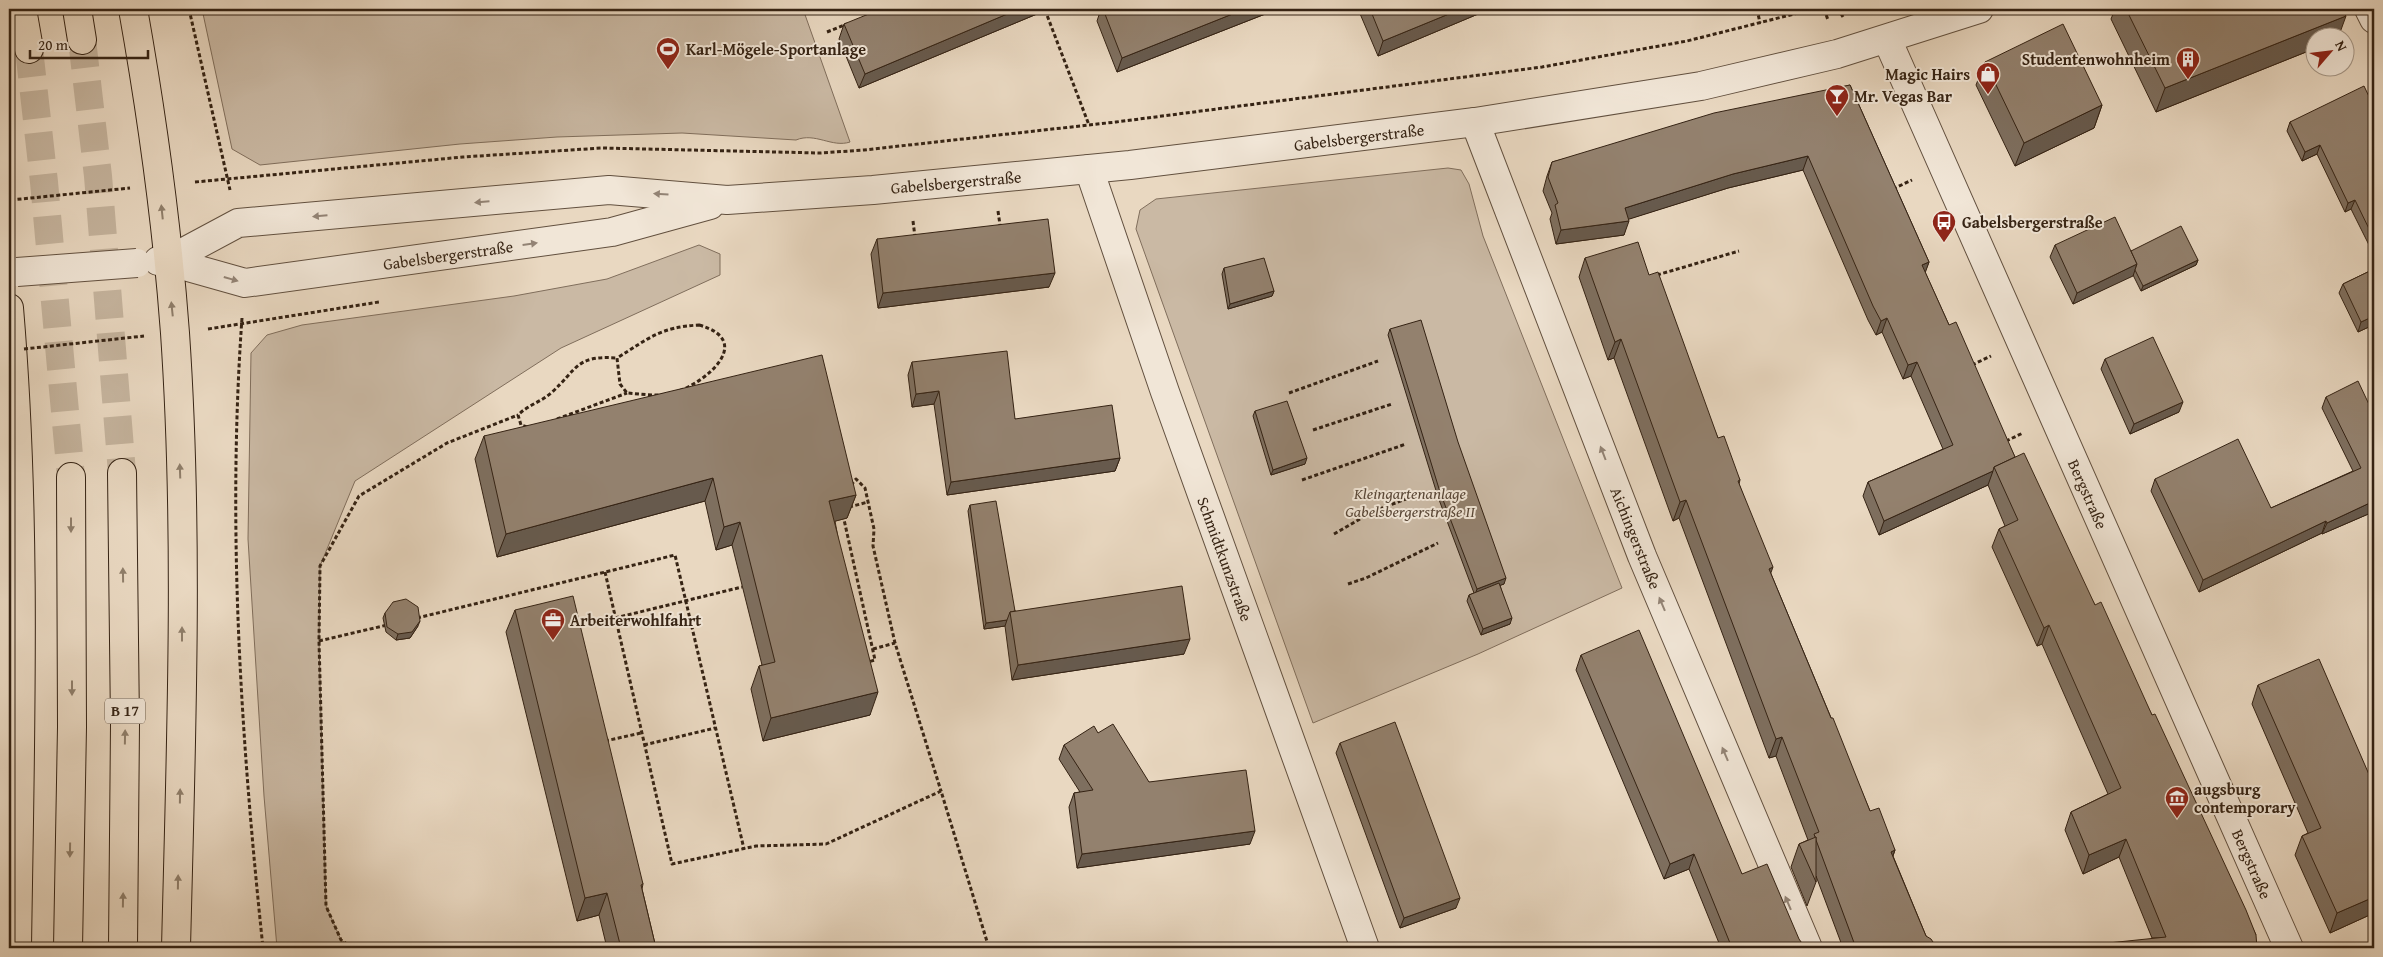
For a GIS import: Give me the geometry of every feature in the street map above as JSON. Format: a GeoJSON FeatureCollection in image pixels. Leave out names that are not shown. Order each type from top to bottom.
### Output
{"type":"FeatureCollection","features":[{"type":"Feature","properties":{"kind":"highway"},"geometry":{"type":"LineString","coordinates":[[22,9],[29,49]]}},
{"type":"Feature","properties":{"kind":"highway"},"geometry":{"type":"LineString","coordinates":[[77,9],[82,40]]}},
{"type":"Feature","properties":{"kind":"highway"},"geometry":{"type":"LineString","coordinates":[[132,9],[160,185],[175,333],[183,530],[176,948]]}},
{"type":"Feature","properties":{"kind":"highway"},"geometry":{"type":"LineString","coordinates":[[9,308],[18,483],[20,726],[18,948]]}},
{"type":"Feature","properties":{"kind":"highway","name":"B 17"},"geometry":{"type":"LineString","coordinates":[[122,473],[125,724],[123,948]]}},
{"type":"Feature","properties":{"kind":"highway"},"geometry":{"type":"LineString","coordinates":[[68,948],[72,726],[71,477]]}},
{"type":"Feature","properties":{"kind":"street","name":"Gabelsbergerstraße"},"geometry":{"type":"LineString","coordinates":[[167,260],[238,223],[610,190],[727,200],[882,189],[1089,168],[1475,122],[1701,86],[1837,54],[1979,9]]}},
{"type":"Feature","properties":{"kind":"street"},"geometry":{"type":"LineString","coordinates":[[2369,9],[2374,19]]}},
{"type":"Feature","properties":{"kind":"street","name":"Bergstraße"},"geometry":{"type":"LineString","coordinates":[[1887,39],[2289,948]]}},
{"type":"Feature","properties":{"kind":"street","name":"Aichingerstraße"},"geometry":{"type":"LineString","coordinates":[[1475,122],[1642,556],[1808,948]]}},
{"type":"Feature","properties":{"kind":"street","name":"Schmidtkunzstraße"},"geometry":{"type":"LineString","coordinates":[[1089,168],[1165,392],[1365,948]]}},
{"type":"Feature","properties":{"kind":"street","name":"Gabelsbergerstraße"},"geometry":{"type":"LineString","coordinates":[[13,272],[167,260],[245,283],[612,232],[727,200]]}},
{"type":"Feature","properties":{"kind":"path"},"geometry":{"type":"LineString","coordinates":[[189,9],[228,178],[463,157],[602,148],[820,153],[864,150],[1089,125],[1542,67],[1687,42],[1814,9]]}},
{"type":"Feature","properties":{"kind":"path"},"geometry":{"type":"LineString","coordinates":[[1757,9],[1760,23]]}},
{"type":"Feature","properties":{"kind":"path"},"geometry":{"type":"LineString","coordinates":[[1045,10],[1089,125]]}},
{"type":"Feature","properties":{"kind":"path"},"geometry":{"type":"LineString","coordinates":[[827,32],[852,22]]}},
{"type":"Feature","properties":{"kind":"path"},"geometry":{"type":"LineString","coordinates":[[10,200],[130,188]]}},
{"type":"Feature","properties":{"kind":"path"},"geometry":{"type":"LineString","coordinates":[[1649,277],[1739,251]]}},
{"type":"Feature","properties":{"kind":"path"},"geometry":{"type":"LineString","coordinates":[[242,324],[235,538],[247,797],[263,948]]}},
{"type":"Feature","properties":{"kind":"path"},"geometry":{"type":"LineString","coordinates":[[352,948],[341,940],[326,906],[319,641],[320,566],[359,496],[446,443],[518,415],[551,393],[581,362],[593,358],[617,358],[658,332],[676,326],[699,325],[713,329],[722,335],[725,342],[724,352],[716,368],[696,383],[673,393],[654,396],[627,392],[549,422]]}},
{"type":"Feature","properties":{"kind":"path"},"geometry":{"type":"LineString","coordinates":[[24,349],[144,336]]}},
{"type":"Feature","properties":{"kind":"path"},"geometry":{"type":"LineString","coordinates":[[617,358],[620,384],[627,392]]}},
{"type":"Feature","properties":{"kind":"path"},"geometry":{"type":"LineString","coordinates":[[1289,393],[1378,361]]}},
{"type":"Feature","properties":{"kind":"path"},"geometry":{"type":"LineString","coordinates":[[1312,430],[1392,404]]}},
{"type":"Feature","properties":{"kind":"path"},"geometry":{"type":"LineString","coordinates":[[518,415],[521,425],[531,428]]}},
{"type":"Feature","properties":{"kind":"path"},"geometry":{"type":"LineString","coordinates":[[1302,480],[1406,444]]}},
{"type":"Feature","properties":{"kind":"path"},"geometry":{"type":"LineString","coordinates":[[846,492],[856,479],[865,488],[874,529],[873,546],[895,643],[989,948]]}},
{"type":"Feature","properties":{"kind":"path"},"geometry":{"type":"LineString","coordinates":[[1334,534],[1374,512],[1422,494]]}},
{"type":"Feature","properties":{"kind":"path"},"geometry":{"type":"LineString","coordinates":[[848,499],[850,506]]}},
{"type":"Feature","properties":{"kind":"path"},"geometry":{"type":"LineString","coordinates":[[866,662],[875,660],[841,508],[868,502]]}},
{"type":"Feature","properties":{"kind":"path"},"geometry":{"type":"LineString","coordinates":[[1348,584],[1366,578],[1438,543]]}},
{"type":"Feature","properties":{"kind":"path"},"geometry":{"type":"LineString","coordinates":[[414,618],[675,555],[744,848]]}},
{"type":"Feature","properties":{"kind":"path"},"geometry":{"type":"LineString","coordinates":[[605,572],[672,864],[756,846],[826,844],[941,791]]}},
{"type":"Feature","properties":{"kind":"path"},"geometry":{"type":"LineString","coordinates":[[615,618],[742,587]]}},
{"type":"Feature","properties":{"kind":"path"},"geometry":{"type":"LineString","coordinates":[[319,641],[395,623]]}},
{"type":"Feature","properties":{"kind":"path"},"geometry":{"type":"LineString","coordinates":[[873,649],[895,643]]}},
{"type":"Feature","properties":{"kind":"path"},"geometry":{"type":"LineString","coordinates":[[644,745],[715,728]]}},
{"type":"Feature","properties":{"kind":"path"},"geometry":{"type":"LineString","coordinates":[[604,741],[641,733]]}},
{"type":"Feature","properties":{"kind":"green space"},"geometry":{"type":"Polygon","coordinates":[[[202,9],[803,9],[850,142],[837,143],[810,138],[796,140],[682,133],[557,137],[460,144],[260,165],[232,149],[202,9]]]}},
{"type":"Feature","properties":{"kind":"green space","name":"Kleingartenanlage Gabelsbergerstraße II"},"geometry":{"type":"Polygon","coordinates":[[[1448,168],[1461,170],[1469,184],[1483,236],[1622,588],[1478,654],[1313,723],[1136,229],[1140,210],[1156,199],[1448,168]]]}},
{"type":"Feature","properties":{"kind":"green space"},"geometry":{"type":"Polygon","coordinates":[[[699,245],[720,254],[720,275],[561,348],[355,481],[320,566],[319,641],[326,906],[341,940],[353,948],[277,948],[264,796],[248,539],[251,353],[267,335],[302,325],[514,296],[607,279],[699,245]]]}},
{"type":"Feature","properties":{"kind":"building"},"geometry":{"type":"Polygon","coordinates":[[[881,9],[1019,9],[865,74],[844,24],[881,9]]]}},
{"type":"Feature","properties":{"kind":"building"},"geometry":{"type":"Polygon","coordinates":[[[1103,9],[1245,9],[1122,58],[1103,9]]]}},
{"type":"Feature","properties":{"kind":"building"},"geometry":{"type":"Polygon","coordinates":[[[1370,9],[1461,9],[1383,41],[1370,9]]]}},
{"type":"Feature","properties":{"kind":"building","name":"Studentenwohnheim"},"geometry":{"type":"Polygon","coordinates":[[[2126,9],[2342,9],[2346,16],[2316,28],[2306,28],[2306,32],[2165,88],[2126,9]]]}},
{"type":"Feature","properties":{"kind":"building"},"geometry":{"type":"Polygon","coordinates":[[[2063,24],[2102,105],[2024,143],[1985,62],[2063,24]]]}},
{"type":"Feature","properties":{"kind":"building"},"geometry":{"type":"Polygon","coordinates":[[[1850,85],[1929,262],[1922,265],[1949,325],[1956,322],[2015,457],[1994,467],[1993,471],[1884,521],[1868,482],[1953,445],[1917,362],[1908,365],[1887,318],[1881,321],[1873,306],[1808,156],[1733,174],[1625,208],[1629,221],[1561,230],[1555,205],[1558,203],[1548,177],[1552,162],[1714,113],[1850,85]]]}},
{"type":"Feature","properties":{"kind":"building"},"geometry":{"type":"Polygon","coordinates":[[[2364,86],[2374,107],[2374,239],[2355,200],[2348,203],[2320,145],[2305,152],[2290,122],[2364,86]]]}},
{"type":"Feature","properties":{"kind":"building"},"geometry":{"type":"Polygon","coordinates":[[[2115,217],[2137,264],[2077,293],[2055,245],[2115,217]]]}},
{"type":"Feature","properties":{"kind":"building"},"geometry":{"type":"Polygon","coordinates":[[[1048,219],[1055,273],[883,293],[877,239],[1048,219]]]}},
{"type":"Feature","properties":{"kind":"building"},"geometry":{"type":"Polygon","coordinates":[[[2181,226],[2198,260],[2143,286],[2135,270],[2137,264],[2131,251],[2181,226]]]}},
{"type":"Feature","properties":{"kind":"building"},"geometry":{"type":"Polygon","coordinates":[[[1638,242],[1649,275],[1658,272],[1718,438],[1724,436],[1740,480],[1738,481],[1773,567],[1769,569],[1831,718],[1833,718],[1870,811],[1879,808],[1895,850],[1891,852],[1926,936],[1931,939],[1937,948],[1856,948],[1814,834],[1819,832],[1782,737],[1776,739],[1686,500],[1680,502],[1621,339],[1615,342],[1585,258],[1638,242]]]}},
{"type":"Feature","properties":{"kind":"building"},"geometry":{"type":"Polygon","coordinates":[[[1264,258],[1274,291],[1230,304],[1224,268],[1264,258]]]}},
{"type":"Feature","properties":{"kind":"building"},"geometry":{"type":"Polygon","coordinates":[[[2374,269],[2374,316],[2361,322],[2343,284],[2374,269]]]}},
{"type":"Feature","properties":{"kind":"building"},"geometry":{"type":"Polygon","coordinates":[[[1421,320],[1458,442],[1506,578],[1477,589],[1440,492],[1390,329],[1421,320]]]}},
{"type":"Feature","properties":{"kind":"building"},"geometry":{"type":"Polygon","coordinates":[[[2153,337],[2183,402],[2134,424],[2105,359],[2153,337]]]}},
{"type":"Feature","properties":{"kind":"building"},"geometry":{"type":"Polygon","coordinates":[[[1007,351],[1015,419],[1112,405],[1120,458],[951,482],[939,391],[916,394],[912,362],[1007,351]]]}},
{"type":"Feature","properties":{"kind":"building"},"geometry":{"type":"Polygon","coordinates":[[[822,355],[856,495],[829,501],[878,692],[771,718],[759,666],[775,662],[740,522],[724,527],[713,478],[506,534],[484,436],[822,355]]]}},
{"type":"Feature","properties":{"kind":"building"},"geometry":{"type":"Polygon","coordinates":[[[2358,381],[2374,415],[2374,501],[2327,523],[2326,521],[2203,580],[2155,479],[2238,439],[2271,508],[2361,468],[2326,397],[2358,381]]]}},
{"type":"Feature","properties":{"kind":"building"},"geometry":{"type":"Polygon","coordinates":[[[1287,401],[1307,458],[1273,470],[1255,411],[1287,401]]]}},
{"type":"Feature","properties":{"kind":"building"},"geometry":{"type":"Polygon","coordinates":[[[2024,453],[2095,605],[2101,602],[2152,715],[2155,714],[2246,910],[2256,935],[2257,948],[2060,948],[2166,937],[2126,839],[2089,855],[2071,812],[2121,788],[2049,625],[2044,628],[1999,529],[2018,520],[1994,467],[2024,453]]]}},
{"type":"Feature","properties":{"kind":"building"},"geometry":{"type":"Polygon","coordinates":[[[996,501],[1015,611],[1010,612],[1007,620],[986,623],[970,505],[996,501]]]}},
{"type":"Feature","properties":{"kind":"building"},"geometry":{"type":"Polygon","coordinates":[[[1499,583],[1512,618],[1483,629],[1469,595],[1499,583]]]}},
{"type":"Feature","properties":{"kind":"building"},"geometry":{"type":"Polygon","coordinates":[[[1182,586],[1190,639],[1018,665],[1010,612],[1182,586]]]}},
{"type":"Feature","properties":{"kind":"building"},"geometry":{"type":"Polygon","coordinates":[[[573,596],[643,884],[641,885],[656,948],[621,948],[607,893],[585,898],[515,610],[573,596]]]}},
{"type":"Feature","properties":{"kind":"building"},"geometry":{"type":"Polygon","coordinates":[[[406,599],[418,607],[420,621],[412,632],[398,634],[387,627],[385,613],[393,602],[406,599]]]}},
{"type":"Feature","properties":{"kind":"building"},"geometry":{"type":"Polygon","coordinates":[[[1639,630],[1742,874],[1767,864],[1799,939],[1804,946],[1811,948],[1732,948],[1694,854],[1670,864],[1581,655],[1639,630]]]}},
{"type":"Feature","properties":{"kind":"building"},"geometry":{"type":"Polygon","coordinates":[[[2319,659],[2374,786],[2374,897],[2337,913],[2302,836],[2321,828],[2258,685],[2319,659]]]}},
{"type":"Feature","properties":{"kind":"building"},"geometry":{"type":"Polygon","coordinates":[[[1395,722],[1460,898],[1404,918],[1340,743],[1395,722]]]}},
{"type":"Feature","properties":{"kind":"building"},"geometry":{"type":"Polygon","coordinates":[[[1113,724],[1149,782],[1246,770],[1255,831],[1082,854],[1074,793],[1093,790],[1064,745],[1094,726],[1098,733],[1113,724]]]}},
{"type":"Feature","properties":{"kind":"building"},"geometry":{"type":"Polygon","coordinates":[[[1816,837],[1816,882],[1799,844],[1816,837]]]}},
{"type":"Feature","properties":{"kind":"tunnel"},"geometry":{"type":"LineString","coordinates":[[82,40],[98,176],[122,473]]}},
{"type":"Feature","properties":{"kind":"tunnel"},"geometry":{"type":"LineString","coordinates":[[29,49],[44,182],[71,477]]}},
{"type":"Feature","properties":{"kind":"place","name":"Karl-Mögele-Sportanlage"},"geometry":{"type":"Point","coordinates":[668,70]}},
{"type":"Feature","properties":{"kind":"place","name":"Studentenwohnheim"},"geometry":{"type":"Point","coordinates":[2188,80]}},
{"type":"Feature","properties":{"kind":"place","name":"Magic Hairs"},"geometry":{"type":"Point","coordinates":[1988,95]}},
{"type":"Feature","properties":{"kind":"place","name":"Mr. Vegas Bar"},"geometry":{"type":"Point","coordinates":[1837,117]}},
{"type":"Feature","properties":{"kind":"place","name":"Gabelsbergerstraße"},"geometry":{"type":"Point","coordinates":[1944,243]}},
{"type":"Feature","properties":{"kind":"place","name":"Arbeiterwohlfahrt"},"geometry":{"type":"Point","coordinates":[553,641]}},
{"type":"Feature","properties":{"kind":"place","name":"augsburg contemporary"},"geometry":{"type":"Point","coordinates":[2177,819]}}]}
